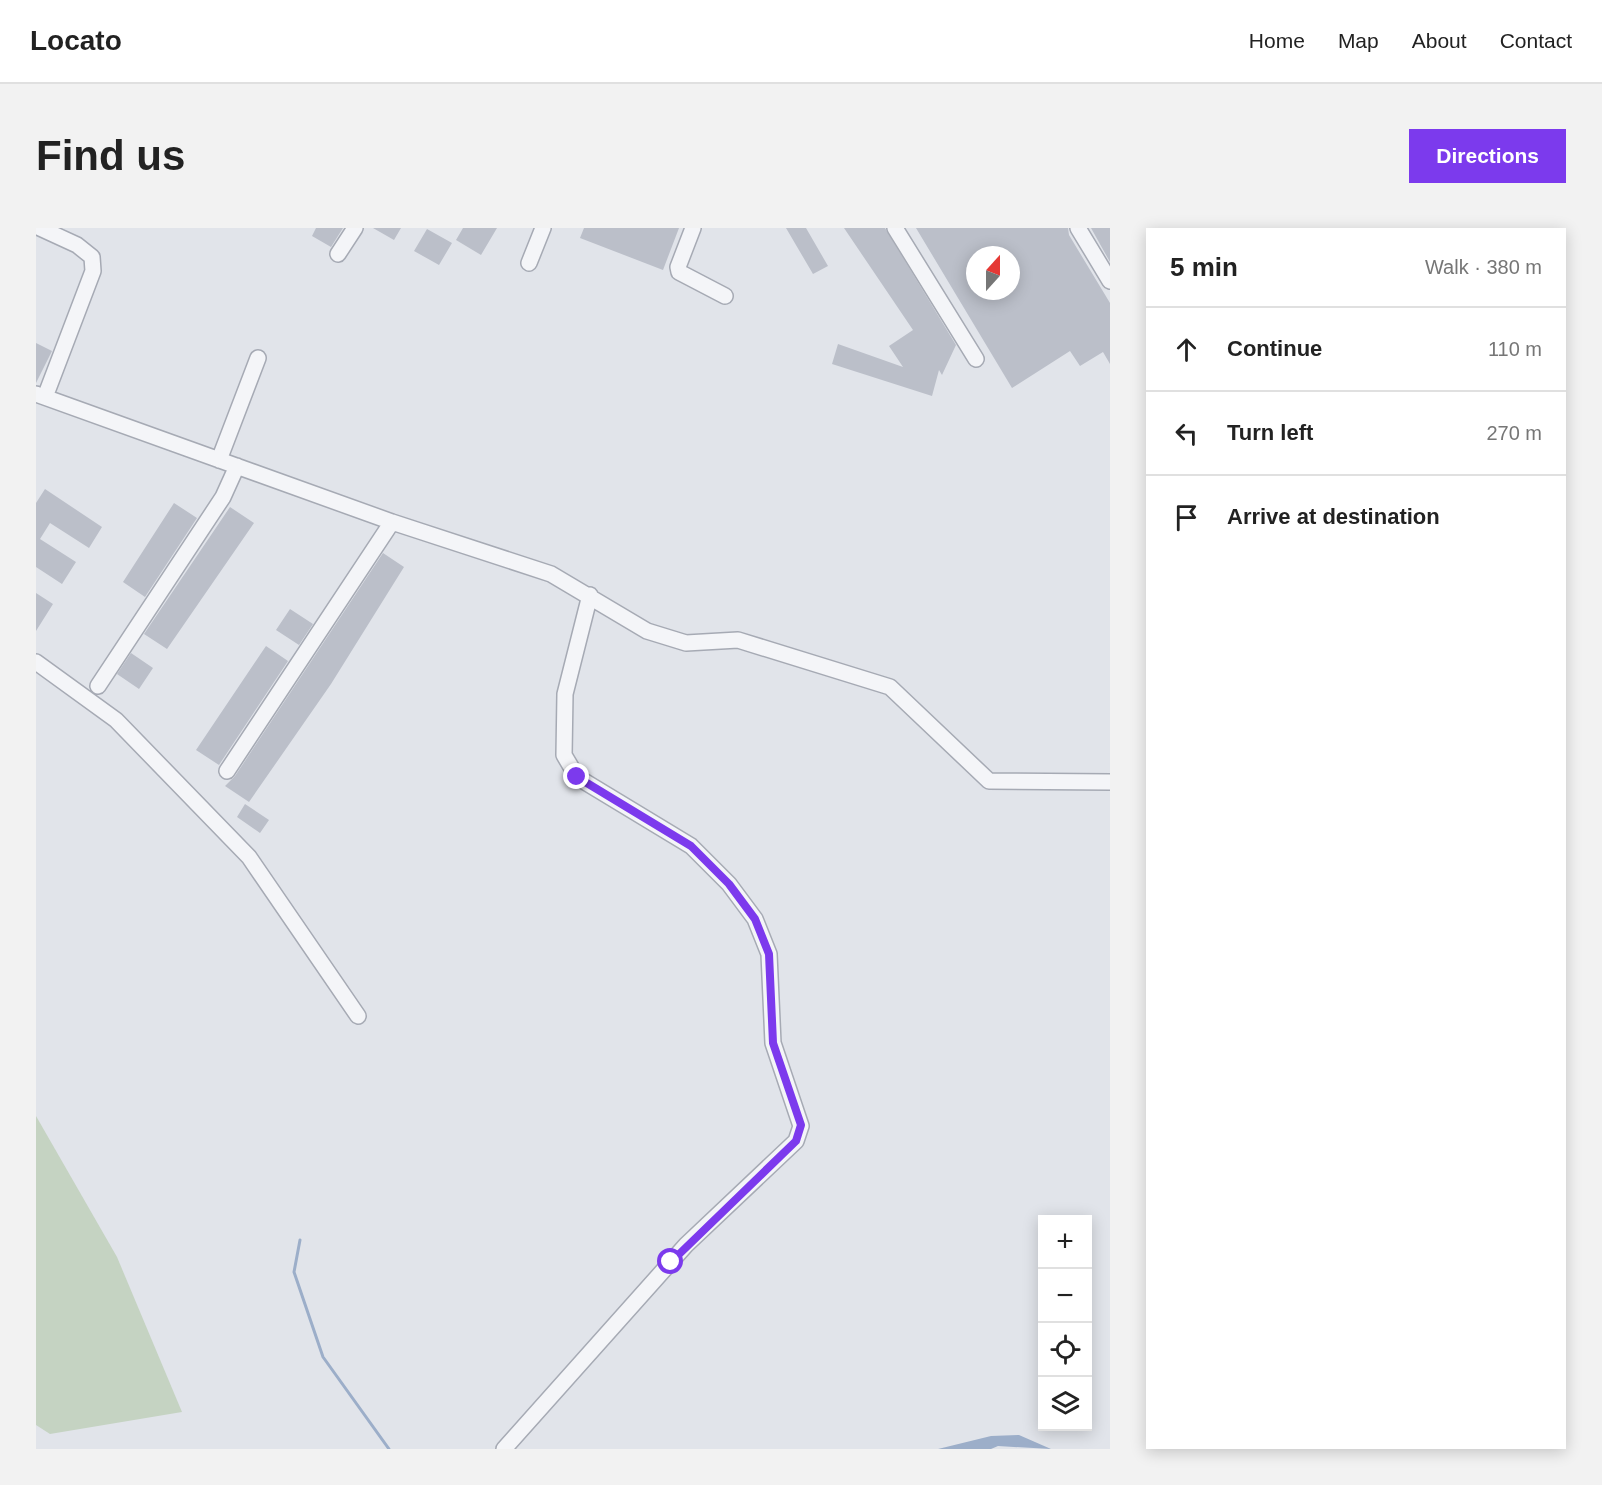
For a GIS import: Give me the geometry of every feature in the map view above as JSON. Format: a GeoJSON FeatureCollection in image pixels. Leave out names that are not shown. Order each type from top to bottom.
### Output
{"type":"FeatureCollection","features":[{"type":"Feature","properties":{"kind":"street"},"geometry":{"type":"LineString","coordinates":[[40,228],[77,245],[92,257],[93,271],[40,396],[392,522],[551,574],[590,595],[647,631],[686,643],[738,640],[890,687],[989,781],[1110,782]]}},
{"type":"Feature","properties":{"kind":"street"},"geometry":{"type":"LineString","coordinates":[[338,254],[355,228]]}},
{"type":"Feature","properties":{"kind":"street"},"geometry":{"type":"LineString","coordinates":[[529,263],[543,228]]}},
{"type":"Feature","properties":{"kind":"street"},"geometry":{"type":"LineString","coordinates":[[693,228],[678,272],[725,296]]}},
{"type":"Feature","properties":{"kind":"street"},"geometry":{"type":"LineString","coordinates":[[895,228],[976,359]]}},
{"type":"Feature","properties":{"kind":"street"},"geometry":{"type":"LineString","coordinates":[[1078,228],[1110,281]]}},
{"type":"Feature","properties":{"kind":"street"},"geometry":{"type":"LineString","coordinates":[[219,460],[258,358]]}},
{"type":"Feature","properties":{"kind":"street"},"geometry":{"type":"LineString","coordinates":[[98,686],[223,497],[237,466]]}},
{"type":"Feature","properties":{"kind":"street"},"geometry":{"type":"LineString","coordinates":[[227,771],[392,522]]}},
{"type":"Feature","properties":{"kind":"street"},"geometry":{"type":"LineString","coordinates":[[504,1449],[686,1245],[796,1141],[801,1125],[773,1043],[769,954],[755,919],[729,884],[691,846],[577,777],[564,755],[565,694],[590,595]]}},
{"type":"Feature","properties":{"kind":"street"},"geometry":{"type":"LineString","coordinates":[[36,662],[116,720],[249,857],[358,1016]]}},
{"type":"Feature","properties":{"kind":"green space"},"geometry":{"type":"Polygon","coordinates":[[[36,1116],[117,1257],[182,1412],[50,1434],[36,1425],[36,1116]]]}},
{"type":"Feature","properties":{"kind":"water"},"geometry":{"type":"Polygon","coordinates":[[[1019,1435],[1051,1449],[998,1446],[991,1449],[938,1449],[991,1436],[1019,1435]]]}},
{"type":"Feature","properties":{"kind":"building"},"geometry":{"type":"Polygon","coordinates":[[[316,228],[343,228],[331,247],[312,236],[316,228]]]}},
{"type":"Feature","properties":{"kind":"building"},"geometry":{"type":"Polygon","coordinates":[[[373,228],[401,228],[394,240],[373,228]]]}},
{"type":"Feature","properties":{"kind":"building"},"geometry":{"type":"Polygon","coordinates":[[[463,228],[497,228],[481,255],[456,240],[463,228]]]}},
{"type":"Feature","properties":{"kind":"building"},"geometry":{"type":"Polygon","coordinates":[[[584,228],[679,228],[663,270],[580,238],[584,228]]]}},
{"type":"Feature","properties":{"kind":"building"},"geometry":{"type":"Polygon","coordinates":[[[786,228],[806,228],[828,266],[813,274],[786,228]]]}},
{"type":"Feature","properties":{"kind":"building"},"geometry":{"type":"Polygon","coordinates":[[[844,228],[885,228],[956,345],[942,375],[939,370],[932,396],[832,364],[838,344],[903,367],[889,346],[913,330],[844,228]]]}},
{"type":"Feature","properties":{"kind":"building"},"geometry":{"type":"Polygon","coordinates":[[[916,228],[1068,228],[1069,235],[1110,303],[1110,364],[1103,352],[1080,366],[1070,351],[1012,388],[916,228]]]}},
{"type":"Feature","properties":{"kind":"building"},"geometry":{"type":"Polygon","coordinates":[[[1091,228],[1110,228],[1110,262],[1091,228]]]}},
{"type":"Feature","properties":{"kind":"building"},"geometry":{"type":"Polygon","coordinates":[[[427,229],[452,243],[439,265],[414,251],[427,229]]]}},
{"type":"Feature","properties":{"kind":"building"},"geometry":{"type":"Polygon","coordinates":[[[36,343],[52,351],[36,383],[36,343]]]}},
{"type":"Feature","properties":{"kind":"building"},"geometry":{"type":"Polygon","coordinates":[[[45,489],[102,527],[89,548],[50,523],[40,539],[76,562],[62,584],[36,567],[36,503],[45,489]]]}},
{"type":"Feature","properties":{"kind":"building"},"geometry":{"type":"Polygon","coordinates":[[[174,503],[197,518],[145,597],[123,582],[174,503]]]}},
{"type":"Feature","properties":{"kind":"building"},"geometry":{"type":"Polygon","coordinates":[[[230,507],[254,523],[167,649],[144,634],[230,507]]]}},
{"type":"Feature","properties":{"kind":"building"},"geometry":{"type":"Polygon","coordinates":[[[383,553],[404,567],[331,684],[249,802],[225,786],[235,776],[383,553]]]}},
{"type":"Feature","properties":{"kind":"building"},"geometry":{"type":"Polygon","coordinates":[[[36,593],[53,604],[36,631],[36,593]]]}},
{"type":"Feature","properties":{"kind":"building"},"geometry":{"type":"Polygon","coordinates":[[[290,609],[313,624],[299,645],[276,630],[290,609]]]}},
{"type":"Feature","properties":{"kind":"building"},"geometry":{"type":"Polygon","coordinates":[[[266,646],[288,661],[219,765],[196,750],[266,646]]]}},
{"type":"Feature","properties":{"kind":"building"},"geometry":{"type":"Polygon","coordinates":[[[131,653],[153,668],[139,689],[117,674],[131,653]]]}},
{"type":"Feature","properties":{"kind":"building"},"geometry":{"type":"Polygon","coordinates":[[[245,804],[269,820],[260,833],[237,817],[245,804]]]}},
{"type":"Feature","properties":{"kind":"waterway"},"geometry":{"type":"LineString","coordinates":[[300,1240],[294,1272],[323,1357],[389,1449]]}},
{"type":"Feature","properties":{"kind":"route"},"geometry":{"type":"LineString","coordinates":[[577,777],[691,846],[729,884],[755,919],[769,954],[773,1043],[801,1125],[796,1141],[671,1262]]}}]}
